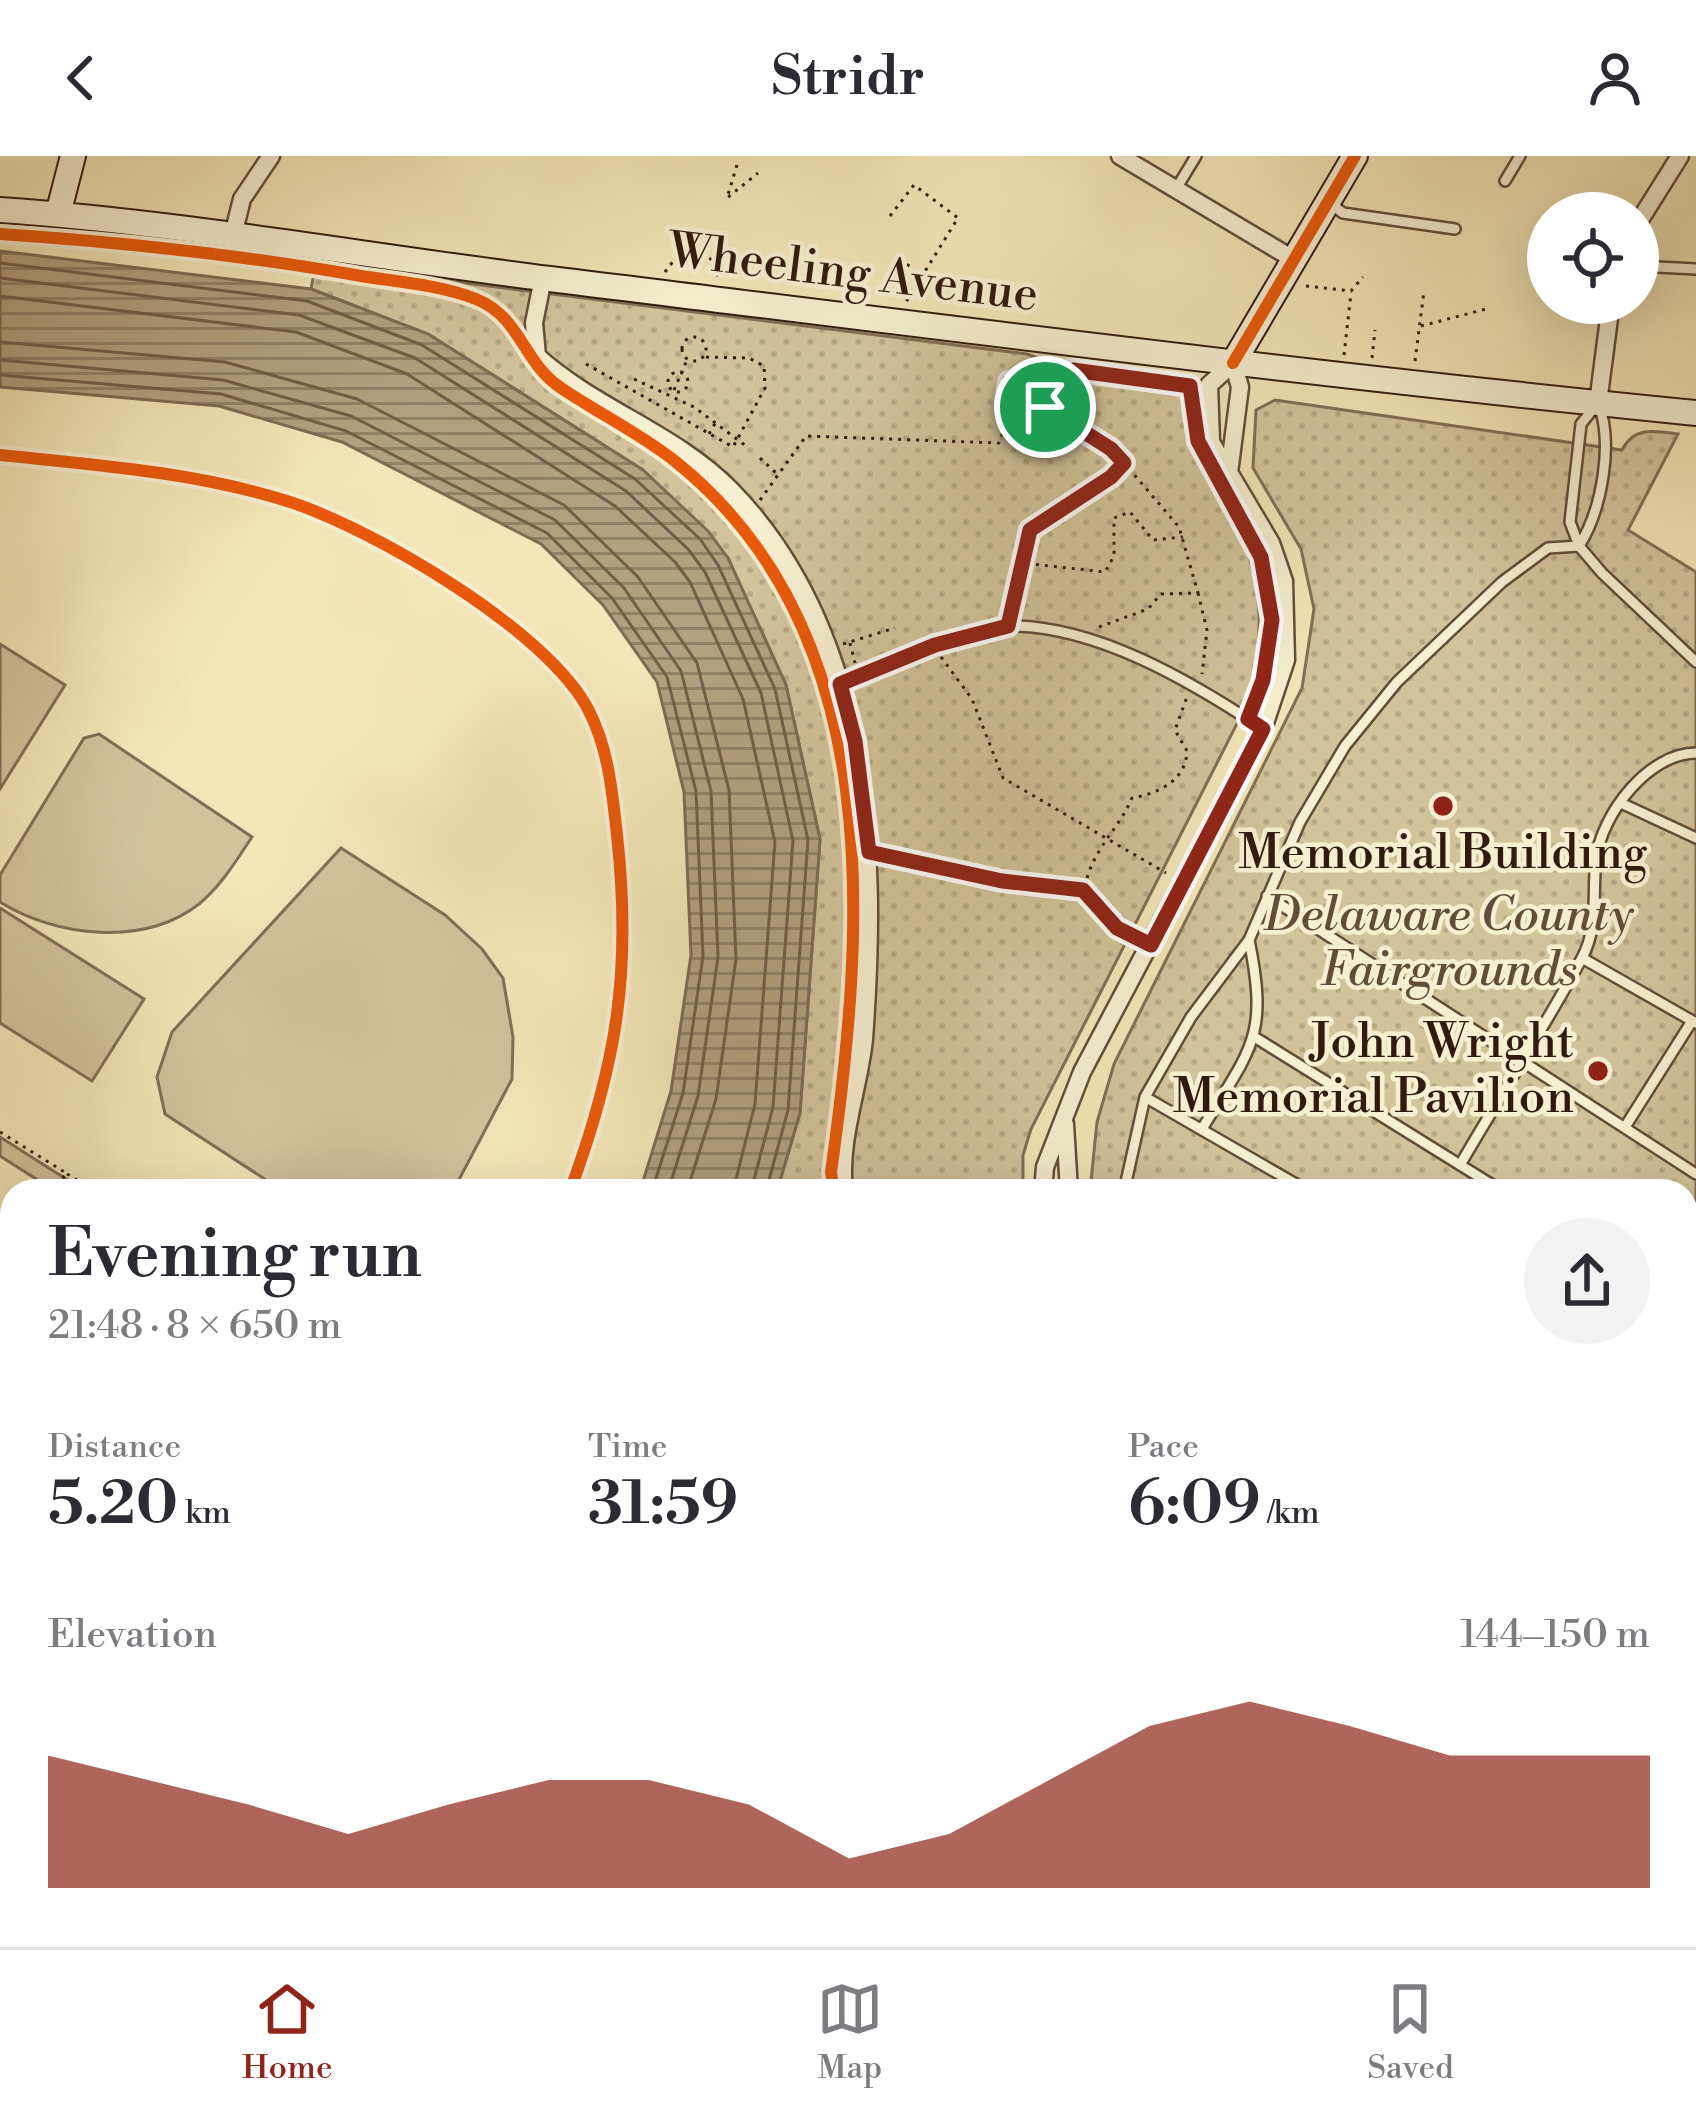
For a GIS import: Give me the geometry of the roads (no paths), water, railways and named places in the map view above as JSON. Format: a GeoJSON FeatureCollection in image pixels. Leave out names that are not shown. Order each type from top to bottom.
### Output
{"type":"FeatureCollection","features":[{"type":"Feature","properties":{"kind":"main road"},"geometry":{"type":"LineString","coordinates":[[58,214],[73,156]]}},
{"type":"Feature","properties":{"kind":"main road"},"geometry":{"type":"LineString","coordinates":[[1233,363],[1355,156]]}},
{"type":"Feature","properties":{"kind":"main road","name":"Wheeling Avenue"},"geometry":{"type":"LineString","coordinates":[[0,210],[234,231],[543,278],[1233,363],[1696,413]]}},
{"type":"Feature","properties":{"kind":"street"},"geometry":{"type":"LineString","coordinates":[[234,231],[242,199],[271,156]]}},
{"type":"Feature","properties":{"kind":"street"},"geometry":{"type":"LineString","coordinates":[[1120,156],[1293,259]]}},
{"type":"Feature","properties":{"kind":"street"},"geometry":{"type":"LineString","coordinates":[[1658,192],[1680,156]]}},
{"type":"Feature","properties":{"kind":"street"},"geometry":{"type":"LineString","coordinates":[[543,278],[534,323],[538,356],[682,449],[730,490],[792,572],[840,684],[855,741],[869,852],[863,1041],[843,1179]]}},
{"type":"Feature","properties":{"kind":"street"},"geometry":{"type":"LineString","coordinates":[[1598,403],[1608,324]]}},
{"type":"Feature","properties":{"kind":"street"},"geometry":{"type":"LineString","coordinates":[[1044,1179],[1094,1048],[1263,729],[1286,660],[1288,614],[1271,543],[1229,473],[1211,442],[1209,385],[1233,363],[1240,387],[1229,473]]}},
{"type":"Feature","properties":{"kind":"street"},"geometry":{"type":"LineString","coordinates":[[1065,1123],[1069,1179]]}},
{"type":"Feature","properties":{"kind":"lane"},"geometry":{"type":"LineString","coordinates":[[1176,189],[1196,156]]}},
{"type":"Feature","properties":{"kind":"lane"},"geometry":{"type":"LineString","coordinates":[[1505,181],[1520,156]]}},
{"type":"Feature","properties":{"kind":"lane"},"geometry":{"type":"LineString","coordinates":[[1328,202],[1343,213],[1455,229]]}},
{"type":"Feature","properties":{"kind":"lane"},"geometry":{"type":"LineString","coordinates":[[1659,267],[1696,269]]}},
{"type":"Feature","properties":{"kind":"lane"},"geometry":{"type":"LineString","coordinates":[[1579,546],[1593,524],[1605,442],[1607,425],[1598,403],[1581,424],[1570,522],[1579,546],[1696,662]]}},
{"type":"Feature","properties":{"kind":"lane"},"geometry":{"type":"LineString","coordinates":[[1127,1179],[1144,1096],[1191,1017],[1249,940],[1318,790],[1397,682],[1502,582],[1548,548],[1579,546]]}},
{"type":"Feature","properties":{"kind":"lane"},"geometry":{"type":"LineString","coordinates":[[840,684],[935,645],[1008,626],[1074,638],[1145,662],[1263,729]]}},
{"type":"Feature","properties":{"kind":"lane"},"geometry":{"type":"LineString","coordinates":[[1460,1165],[1582,958],[1595,914],[1598,850],[1623,804],[1642,776],[1664,758],[1696,753]]}},
{"type":"Feature","properties":{"kind":"lane"},"geometry":{"type":"LineString","coordinates":[[1623,804],[1696,838]]}},
{"type":"Feature","properties":{"kind":"lane"},"geometry":{"type":"LineString","coordinates":[[869,852],[1002,881],[1083,890],[1117,928],[1151,945]]}},
{"type":"Feature","properties":{"kind":"lane"},"geometry":{"type":"LineString","coordinates":[[1267,896],[1696,1174]]}},
{"type":"Feature","properties":{"kind":"lane"},"geometry":{"type":"LineString","coordinates":[[1202,1130],[1256,1038],[1259,996],[1249,940]]}},
{"type":"Feature","properties":{"kind":"lane"},"geometry":{"type":"LineString","coordinates":[[1582,958],[1694,1022],[1625,1127]]}},
{"type":"Feature","properties":{"kind":"lane"},"geometry":{"type":"LineString","coordinates":[[1256,1038],[1483,1179]]}},
{"type":"Feature","properties":{"kind":"lane"},"geometry":{"type":"LineString","coordinates":[[1144,1096],[1288,1179]]}},
{"type":"Feature","properties":{"kind":"water"},"geometry":{"type":"Polygon","coordinates":[[[0,251],[311,289],[428,334],[643,470],[708,531],[728,558],[786,685],[820,839],[800,1113],[781,1179],[644,1179],[671,1091],[691,955],[684,792],[657,682],[603,605],[541,544],[342,442],[219,406],[0,387],[0,251]]]}},
{"type":"Feature","properties":{"kind":"place","name":"Memorial Building"},"geometry":{"type":"Point","coordinates":[1443,806]}},
{"type":"Feature","properties":{"kind":"place","name":"John Wright Memorial Pavilion"},"geometry":{"type":"Point","coordinates":[1598,1071]}},
{"type":"Feature","properties":{"kind":"park label","name":"Delaware County Fairgrounds"},"geometry":{"type":"Point","coordinates":[1449,944]}}]}
